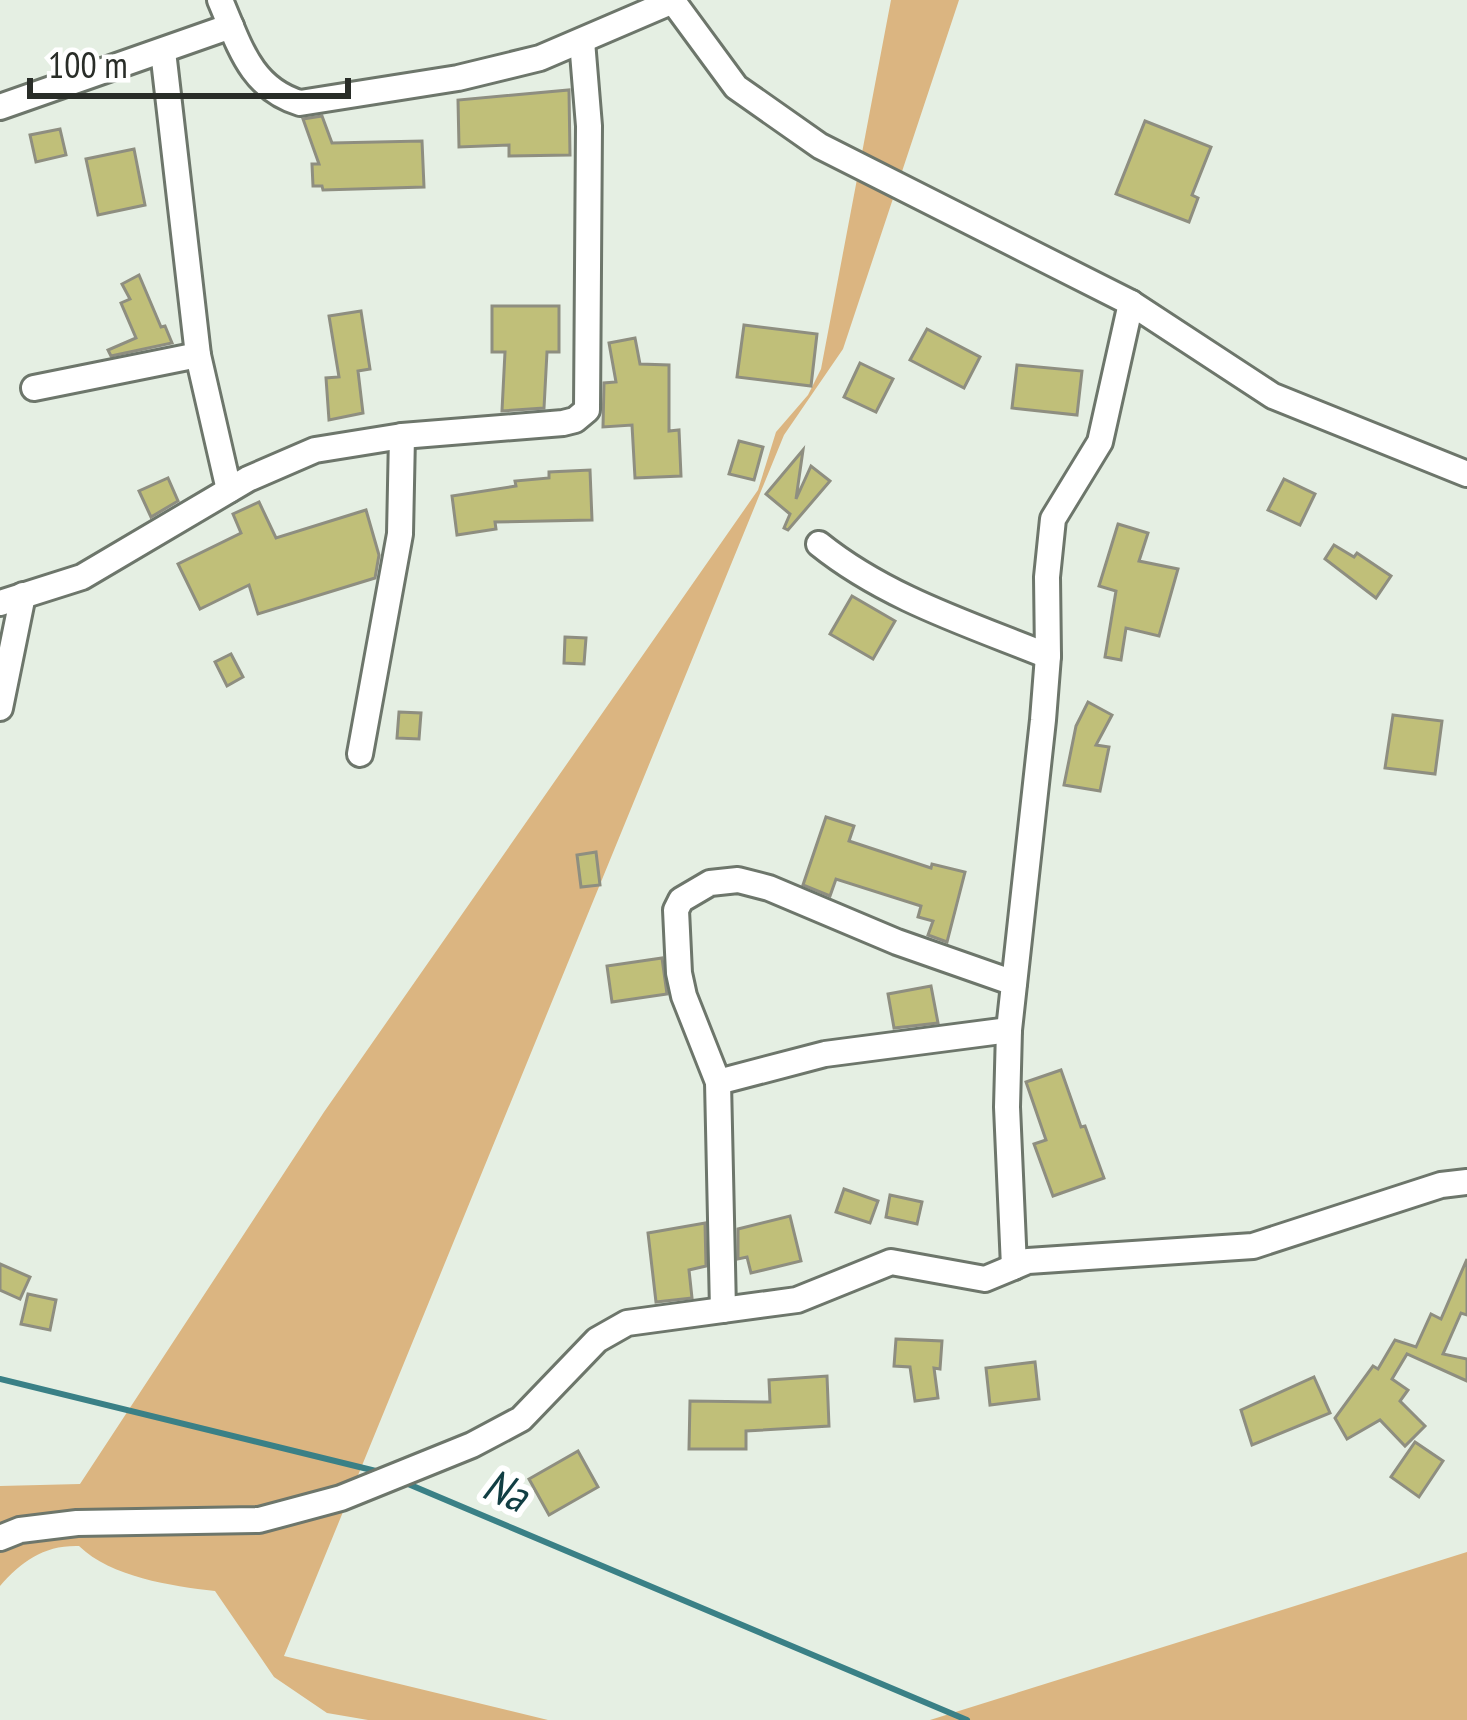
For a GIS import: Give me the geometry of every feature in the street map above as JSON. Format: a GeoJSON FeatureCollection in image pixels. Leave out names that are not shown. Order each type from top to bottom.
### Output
{"type":"FeatureCollection","features":[{"type":"Feature","properties":{"kind":"street"},"geometry":{"type":"LineString","coordinates":[[220,0],[259,82],[277,96],[299,103],[458,78],[540,58],[673,1],[736,87],[820,146],[1131,303],[1273,396],[1467,474]]}},
{"type":"Feature","properties":{"kind":"street"},"geometry":{"type":"LineString","coordinates":[[0,107],[231,26]]}},
{"type":"Feature","properties":{"kind":"street"},"geometry":{"type":"LineString","coordinates":[[0,708],[11,599],[109,563],[229,490],[279,463],[315,451],[402,436],[562,423],[586,410],[589,126],[582,41]]}},
{"type":"Feature","properties":{"kind":"street"},"geometry":{"type":"LineString","coordinates":[[163,51],[198,355],[229,490]]}},
{"type":"Feature","properties":{"kind":"street"},"geometry":{"type":"LineString","coordinates":[[1014,1267],[1007,1107],[1009,1030],[1048,656],[1047,577],[1053,519],[1100,442],[1131,303]]}},
{"type":"Feature","properties":{"kind":"street"},"geometry":{"type":"LineString","coordinates":[[34,388],[198,355]]}},
{"type":"Feature","properties":{"kind":"street"},"geometry":{"type":"LineString","coordinates":[[360,754],[400,534],[402,436]]}},
{"type":"Feature","properties":{"kind":"street"},"geometry":{"type":"LineString","coordinates":[[819,544],[887,590],[1048,656]]}},
{"type":"Feature","properties":{"kind":"street"},"geometry":{"type":"LineString","coordinates":[[723,1310],[718,1082],[684,996],[676,910],[680,900],[710,883],[738,880],[1014,983]]}},
{"type":"Feature","properties":{"kind":"street"},"geometry":{"type":"LineString","coordinates":[[718,1082],[825,1054],[1009,1030]]}},
{"type":"Feature","properties":{"kind":"street"},"geometry":{"type":"LineString","coordinates":[[0,1538],[20,1530],[77,1523],[259,1520],[298,1512],[472,1444],[521,1419],[597,1340],[627,1323],[797,1300],[891,1262],[985,1279],[1028,1261],[1252,1246],[1442,1185],[1467,1182]]}},
{"type":"Feature","properties":{"kind":"shaded area"},"geometry":{"type":"Polygon","coordinates":[[[891,0],[959,0],[843,349],[784,435],[284,1656],[548,1720],[368,1720],[327,1713],[274,1677],[215,1591],[124,1573],[79,1546],[35,1556],[0,1586],[0,1486],[80,1484],[324,1112],[758,490],[776,432],[808,395],[821,369],[891,0]]]}},
{"type":"Feature","properties":{"kind":"shaded area"},"geometry":{"type":"Polygon","coordinates":[[[1467,1552],[1467,1720],[930,1720],[1467,1552]]]}},
{"type":"Feature","properties":{"kind":"building"},"geometry":{"type":"Polygon","coordinates":[[[569,90],[570,155],[509,156],[509,145],[459,147],[458,100],[569,90]]]}},
{"type":"Feature","properties":{"kind":"building"},"geometry":{"type":"Polygon","coordinates":[[[322,116],[332,143],[422,141],[424,187],[323,190],[313,186],[312,164],[319,164],[303,119],[322,116]]]}},
{"type":"Feature","properties":{"kind":"building"},"geometry":{"type":"Polygon","coordinates":[[[1145,121],[1211,147],[1192,195],[1198,198],[1189,222],[1116,194],[1145,121]]]}},
{"type":"Feature","properties":{"kind":"building"},"geometry":{"type":"Polygon","coordinates":[[[60,129],[66,155],[36,162],[30,135],[60,129]]]}},
{"type":"Feature","properties":{"kind":"building"},"geometry":{"type":"Polygon","coordinates":[[[134,149],[145,205],[98,215],[86,159],[134,149]]]}},
{"type":"Feature","properties":{"kind":"building"},"geometry":{"type":"Polygon","coordinates":[[[139,275],[172,343],[111,356],[108,350],[136,338],[121,303],[130,299],[122,284],[139,275]]]}},
{"type":"Feature","properties":{"kind":"building"},"geometry":{"type":"Polygon","coordinates":[[[492,306],[559,306],[559,352],[547,352],[544,408],[502,411],[505,352],[492,352],[492,306]]]}},
{"type":"Feature","properties":{"kind":"building"},"geometry":{"type":"Polygon","coordinates":[[[361,311],[370,369],[358,371],[363,413],[329,420],[326,378],[339,377],[329,316],[361,311]]]}},
{"type":"Feature","properties":{"kind":"building"},"geometry":{"type":"Polygon","coordinates":[[[744,325],[817,334],[811,386],[737,377],[744,325]]]}},
{"type":"Feature","properties":{"kind":"building"},"geometry":{"type":"Polygon","coordinates":[[[927,329],[980,357],[964,388],[910,360],[927,329]]]}},
{"type":"Feature","properties":{"kind":"building"},"geometry":{"type":"Polygon","coordinates":[[[635,338],[640,364],[669,365],[669,431],[679,430],[681,476],[635,478],[632,425],[603,427],[604,383],[616,382],[609,343],[635,338]]]}},
{"type":"Feature","properties":{"kind":"building"},"geometry":{"type":"Polygon","coordinates":[[[860,363],[893,379],[876,412],[844,397],[860,363]]]}},
{"type":"Feature","properties":{"kind":"building"},"geometry":{"type":"Polygon","coordinates":[[[1017,365],[1082,371],[1077,415],[1012,408],[1017,365]]]}},
{"type":"Feature","properties":{"kind":"building"},"geometry":{"type":"Polygon","coordinates":[[[739,441],[763,447],[754,480],[729,474],[739,441]]]}},
{"type":"Feature","properties":{"kind":"building"},"geometry":{"type":"Polygon","coordinates":[[[803,450],[796,499],[811,466],[830,481],[788,530],[784,528],[790,514],[766,494],[803,450]]]}},
{"type":"Feature","properties":{"kind":"building"},"geometry":{"type":"Polygon","coordinates":[[[590,470],[592,520],[495,522],[496,529],[457,535],[452,496],[549,478],[549,472],[590,470]]]}},
{"type":"Feature","properties":{"kind":"building"},"geometry":{"type":"Polygon","coordinates":[[[168,478],[178,501],[151,517],[139,491],[168,478]]]}},
{"type":"Feature","properties":{"kind":"building"},"geometry":{"type":"Polygon","coordinates":[[[1284,479],[1315,494],[1300,525],[1268,510],[1284,479]]]}},
{"type":"Feature","properties":{"kind":"building"},"geometry":{"type":"Polygon","coordinates":[[[259,502],[276,538],[366,510],[379,555],[375,578],[258,614],[249,585],[200,609],[178,564],[241,533],[233,514],[259,502]]]}},
{"type":"Feature","properties":{"kind":"building"},"geometry":{"type":"Polygon","coordinates":[[[1118,524],[1148,533],[1139,561],[1178,569],[1159,636],[1126,628],[1121,660],[1105,657],[1116,591],[1099,586],[1118,524]]]}},
{"type":"Feature","properties":{"kind":"building"},"geometry":{"type":"Polygon","coordinates":[[[1334,545],[1354,557],[1357,553],[1391,576],[1376,598],[1325,559],[1334,545]]]}},
{"type":"Feature","properties":{"kind":"building"},"geometry":{"type":"Polygon","coordinates":[[[852,596],[895,621],[873,659],[830,634],[852,596]]]}},
{"type":"Feature","properties":{"kind":"building"},"geometry":{"type":"Polygon","coordinates":[[[565,637],[586,638],[584,664],[564,663],[565,637]]]}},
{"type":"Feature","properties":{"kind":"building"},"geometry":{"type":"Polygon","coordinates":[[[231,654],[243,677],[227,686],[215,662],[231,654]]]}},
{"type":"Feature","properties":{"kind":"building"},"geometry":{"type":"Polygon","coordinates":[[[1088,702],[1112,715],[1096,745],[1109,747],[1100,791],[1064,785],[1076,726],[1088,702]]]}},
{"type":"Feature","properties":{"kind":"building"},"geometry":{"type":"Polygon","coordinates":[[[399,712],[421,713],[419,739],[397,738],[399,712]]]}},
{"type":"Feature","properties":{"kind":"building"},"geometry":{"type":"Polygon","coordinates":[[[1393,715],[1442,721],[1435,774],[1385,768],[1393,715]]]}},
{"type":"Feature","properties":{"kind":"building"},"geometry":{"type":"Polygon","coordinates":[[[826,817],[854,826],[849,841],[931,868],[932,864],[965,872],[947,942],[928,935],[933,921],[918,917],[921,906],[836,879],[830,896],[803,885],[826,817]]]}},
{"type":"Feature","properties":{"kind":"building"},"geometry":{"type":"Polygon","coordinates":[[[596,852],[600,885],[581,887],[577,855],[596,852]]]}},
{"type":"Feature","properties":{"kind":"building"},"geometry":{"type":"Polygon","coordinates":[[[662,958],[667,994],[612,1002],[607,966],[662,958]]]}},
{"type":"Feature","properties":{"kind":"building"},"geometry":{"type":"Polygon","coordinates":[[[931,986],[938,1023],[894,1028],[888,994],[931,986]]]}},
{"type":"Feature","properties":{"kind":"building"},"geometry":{"type":"Polygon","coordinates":[[[1061,1070],[1104,1178],[1053,1196],[1034,1144],[1046,1140],[1026,1082],[1061,1070]]]}},
{"type":"Feature","properties":{"kind":"building"},"geometry":{"type":"Polygon","coordinates":[[[844,1189],[878,1201],[870,1223],[836,1212],[844,1189]]]}},
{"type":"Feature","properties":{"kind":"building"},"geometry":{"type":"Polygon","coordinates":[[[890,1195],[922,1202],[917,1224],[886,1217],[890,1195]]]}},
{"type":"Feature","properties":{"kind":"building"},"geometry":{"type":"Polygon","coordinates":[[[790,1216],[801,1261],[751,1273],[747,1257],[738,1259],[738,1229],[790,1216]]]}},
{"type":"Feature","properties":{"kind":"building"},"geometry":{"type":"Polygon","coordinates":[[[705,1223],[706,1266],[689,1270],[692,1298],[656,1302],[648,1233],[705,1223]]]}},
{"type":"Feature","properties":{"kind":"building"},"geometry":{"type":"Polygon","coordinates":[[[1467,1259],[1467,1315],[1461,1313],[1443,1354],[1467,1359],[1467,1381],[1407,1354],[1392,1379],[1408,1390],[1400,1401],[1425,1426],[1405,1446],[1380,1420],[1347,1439],[1335,1418],[1373,1366],[1378,1369],[1395,1340],[1416,1347],[1431,1314],[1441,1319],[1467,1259]]]}},
{"type":"Feature","properties":{"kind":"building"},"geometry":{"type":"Polygon","coordinates":[[[0,1264],[30,1277],[20,1299],[0,1290],[0,1264]]]}},
{"type":"Feature","properties":{"kind":"building"},"geometry":{"type":"Polygon","coordinates":[[[28,1294],[56,1300],[50,1330],[21,1324],[28,1294]]]}},
{"type":"Feature","properties":{"kind":"building"},"geometry":{"type":"Polygon","coordinates":[[[896,1339],[942,1341],[940,1369],[934,1368],[938,1398],[915,1401],[910,1367],[894,1366],[896,1339]]]}},
{"type":"Feature","properties":{"kind":"building"},"geometry":{"type":"Polygon","coordinates":[[[1035,1362],[1039,1399],[990,1405],[986,1368],[1035,1362]]]}},
{"type":"Feature","properties":{"kind":"building"},"geometry":{"type":"Polygon","coordinates":[[[827,1376],[829,1426],[746,1431],[746,1449],[689,1449],[690,1401],[770,1402],[769,1380],[827,1376]]]}},
{"type":"Feature","properties":{"kind":"building"},"geometry":{"type":"Polygon","coordinates":[[[1314,1377],[1330,1413],[1252,1445],[1241,1410],[1314,1377]]]}},
{"type":"Feature","properties":{"kind":"building"},"geometry":{"type":"Polygon","coordinates":[[[1415,1442],[1443,1461],[1419,1497],[1391,1477],[1415,1442]]]}},
{"type":"Feature","properties":{"kind":"building"},"geometry":{"type":"Polygon","coordinates":[[[578,1451],[598,1487],[549,1515],[529,1479],[578,1451]]]}},
{"type":"Feature","properties":{"kind":"waterway","name":"Na"},"geometry":{"type":"LineString","coordinates":[[0,1379],[384,1473]]}},
{"type":"Feature","properties":{"kind":"waterway","name":"Na"},"geometry":{"type":"LineString","coordinates":[[401,1481],[967,1720]]}}]}
